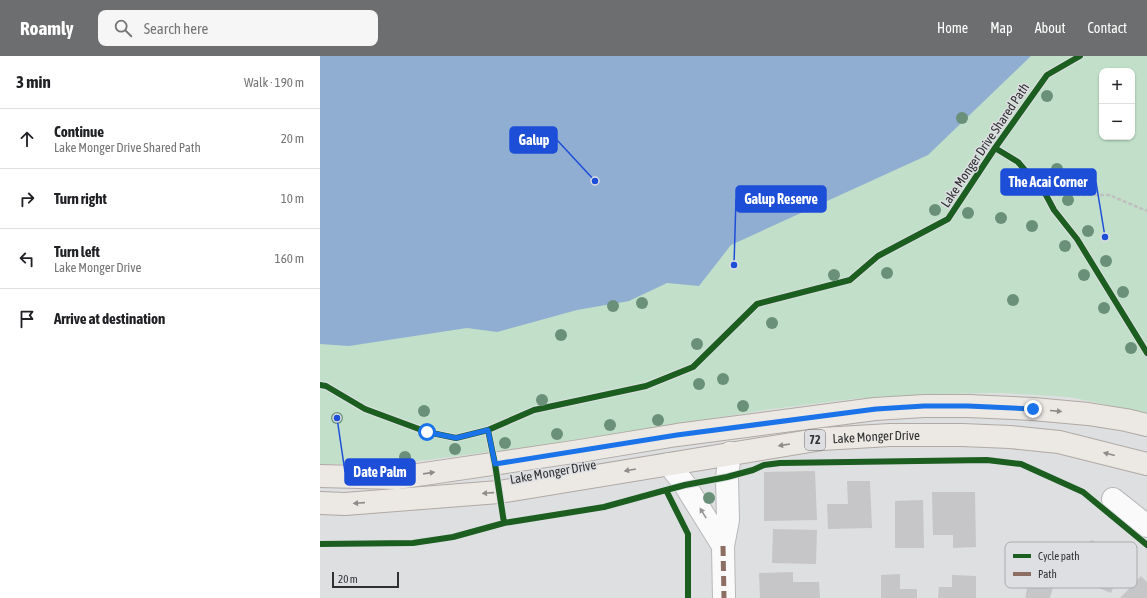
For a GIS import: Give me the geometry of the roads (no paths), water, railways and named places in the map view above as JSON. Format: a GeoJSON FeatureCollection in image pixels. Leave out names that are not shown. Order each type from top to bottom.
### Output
{"type":"FeatureCollection","features":[{"type":"Feature","properties":{"kind":"main road","name":"Lake Monger Drive"},"geometry":{"type":"LineString","coordinates":[[320,476],[398,478],[685,434],[876,409],[961,406],[1033,409],[1088,414],[1147,424]]}},
{"type":"Feature","properties":{"kind":"main road","name":"Lake Monger Drive"},"geometry":{"type":"LineString","coordinates":[[320,503],[345,504],[499,492],[822,439],[890,435],[962,435],[1010,437],[1059,442],[1147,464]]}},
{"type":"Feature","properties":{"kind":"street"},"geometry":{"type":"LineString","coordinates":[[724,598],[723,546],[728,520],[727,478],[730,453]]}},
{"type":"Feature","properties":{"kind":"street"},"geometry":{"type":"LineString","coordinates":[[669,464],[685,485],[723,546]]}},
{"type":"Feature","properties":{"kind":"street"},"geometry":{"type":"LineString","coordinates":[[1113,499],[1147,526]]}},
{"type":"Feature","properties":{"kind":"water"},"geometry":{"type":"Polygon","coordinates":[[[320,56],[1031,56],[928,155],[731,245],[699,286],[667,283],[629,301],[577,310],[497,332],[467,328],[349,346],[320,344],[320,56]]]}},
{"type":"Feature","properties":{"kind":"place","name":"Galup"},"geometry":{"type":"Point","coordinates":[595,181]}},
{"type":"Feature","properties":{"kind":"place","name":"The Acai Corner"},"geometry":{"type":"Point","coordinates":[1105,237]}},
{"type":"Feature","properties":{"kind":"place","name":"Galup Reserve"},"geometry":{"type":"Point","coordinates":[734,265]}},
{"type":"Feature","properties":{"kind":"place","name":"Date Palm"},"geometry":{"type":"Point","coordinates":[337,418]}}]}
